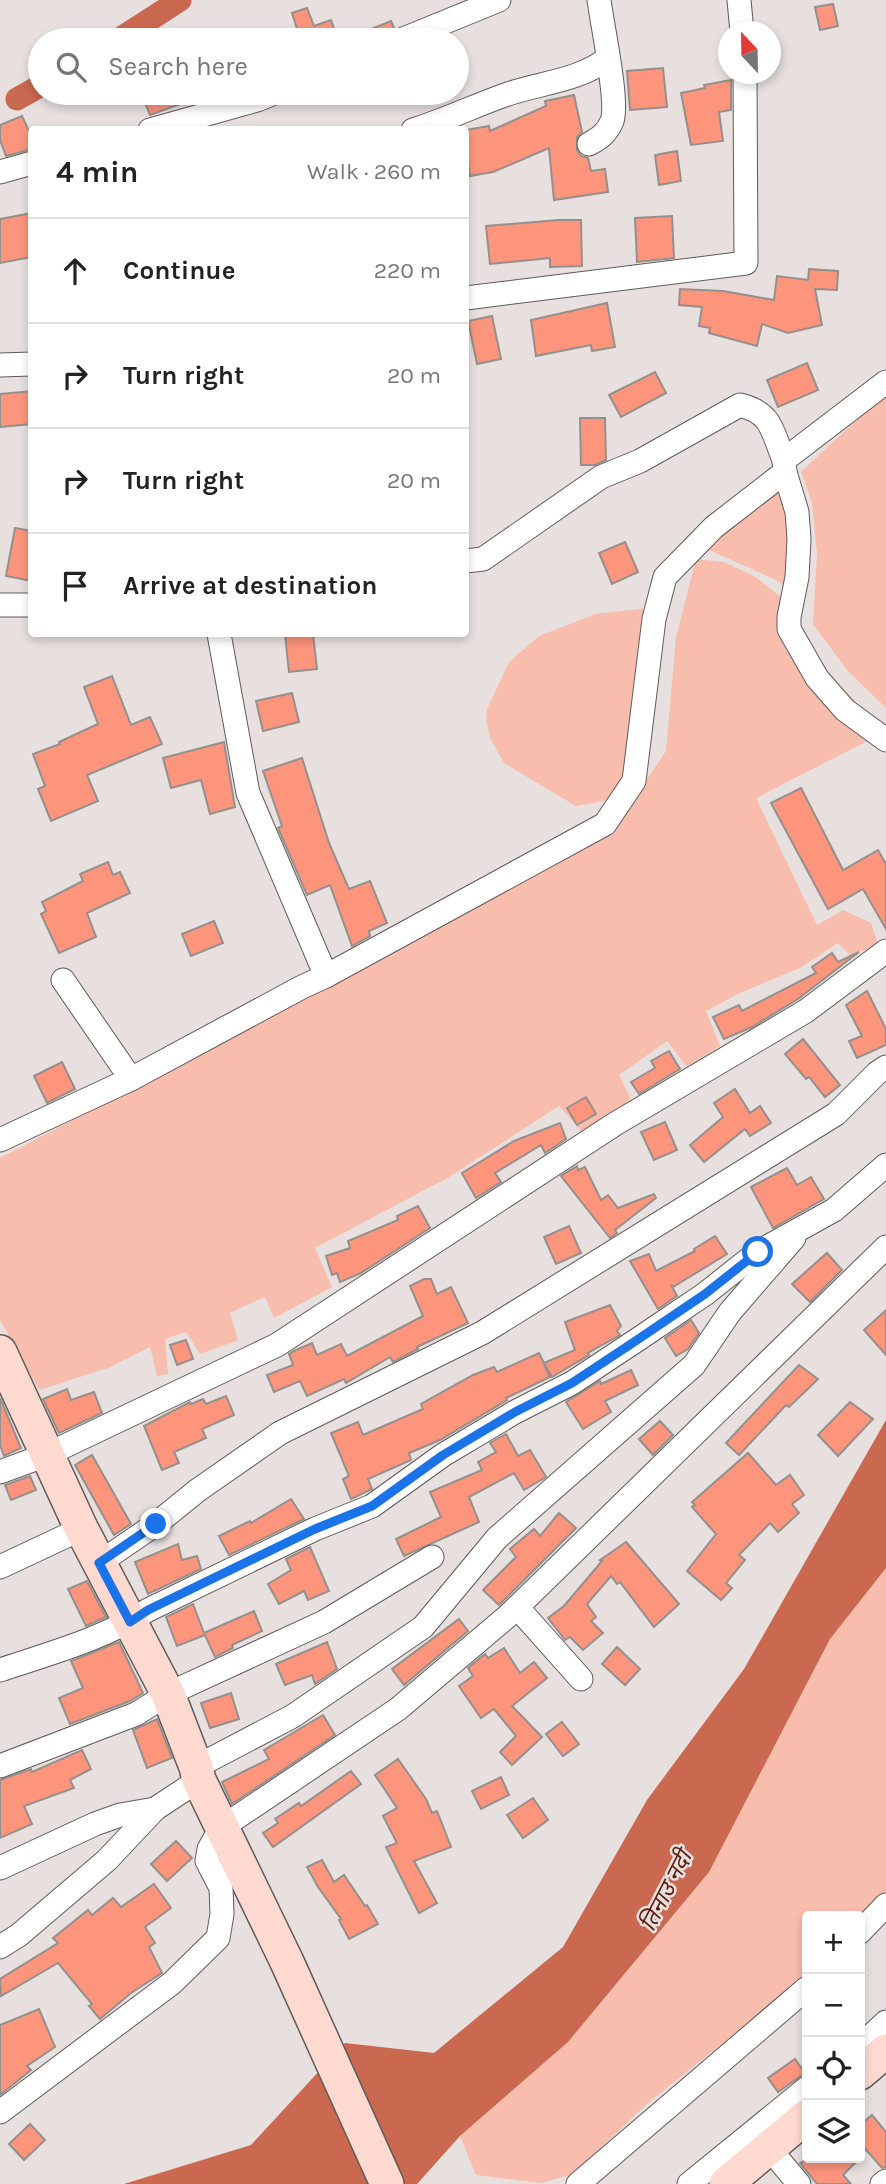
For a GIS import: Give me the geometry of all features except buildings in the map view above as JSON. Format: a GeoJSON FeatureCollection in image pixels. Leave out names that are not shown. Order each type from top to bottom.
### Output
{"type":"FeatureCollection","features":[{"type":"Feature","properties":{"kind":"street"},"geometry":{"type":"LineString","coordinates":[[430,28],[499,0]]}},
{"type":"Feature","properties":{"kind":"street"},"geometry":{"type":"LineString","coordinates":[[589,144],[604,135],[613,118],[613,84],[599,0]]}},
{"type":"Feature","properties":{"kind":"street"},"geometry":{"type":"LineString","coordinates":[[739,0],[741,21]]}},
{"type":"Feature","properties":{"kind":"street"},"geometry":{"type":"LineString","coordinates":[[423,126],[507,94],[568,78],[600,65],[607,59]]}},
{"type":"Feature","properties":{"kind":"street"},"geometry":{"type":"LineString","coordinates":[[469,298],[746,263],[744,84]]}},
{"type":"Feature","properties":{"kind":"street"},"geometry":{"type":"LineString","coordinates":[[164,126],[239,105]]}},
{"type":"Feature","properties":{"kind":"street"},"geometry":{"type":"LineString","coordinates":[[0,172],[28,164]]}},
{"type":"Feature","properties":{"kind":"street"},"geometry":{"type":"LineString","coordinates":[[0,365],[28,364]]}},
{"type":"Feature","properties":{"kind":"street"},"geometry":{"type":"LineString","coordinates":[[3,1131],[131,1079],[605,824],[634,781],[654,619],[665,577],[714,527],[886,382]]}},
{"type":"Feature","properties":{"kind":"street"},"geometry":{"type":"LineString","coordinates":[[469,560],[483,558],[601,477],[640,461],[740,405],[754,408],[765,416],[784,466],[797,512],[797,577],[789,629],[817,678],[845,710],[886,740]]}},
{"type":"Feature","properties":{"kind":"street"},"geometry":{"type":"LineString","coordinates":[[0,606],[28,605]]}},
{"type":"Feature","properties":{"kind":"street"},"geometry":{"type":"LineString","coordinates":[[220,637],[248,793],[326,976]]}},
{"type":"Feature","properties":{"kind":"street"},"geometry":{"type":"LineString","coordinates":[[0,1472],[46,1455],[277,1345],[615,1124],[806,1011],[886,951]]}},
{"type":"Feature","properties":{"kind":"street"},"geometry":{"type":"LineString","coordinates":[[63,980],[131,1079]]}},
{"type":"Feature","properties":{"kind":"street"},"geometry":{"type":"LineString","coordinates":[[99,1563],[280,1433],[482,1333],[836,1114],[886,1067]]}},
{"type":"Feature","properties":{"kind":"street"},"geometry":{"type":"LineString","coordinates":[[0,1670],[130,1622],[148,1610],[281,1545],[372,1506],[443,1455],[583,1376],[705,1294],[758,1252],[834,1210],[886,1165]]}},
{"type":"Feature","properties":{"kind":"street"},"geometry":{"type":"LineString","coordinates":[[0,1947],[19,1935],[107,1860],[155,1809],[197,1774],[293,1716],[423,1627],[497,1538],[694,1365],[730,1312],[806,1225]]}},
{"type":"Feature","properties":{"kind":"street"},"geometry":{"type":"LineString","coordinates":[[0,2112],[172,1983],[218,1938],[222,1914],[220,1888],[207,1861],[209,1849],[221,1828],[398,1709],[517,1607],[886,1247]]}},
{"type":"Feature","properties":{"kind":"street"},"geometry":{"type":"LineString","coordinates":[[2,1362],[80,1528],[168,1694],[197,1774],[221,1828],[287,1962],[387,2184]]}},
{"type":"Feature","properties":{"kind":"street"},"geometry":{"type":"LineString","coordinates":[[0,1567],[80,1528]]}},
{"type":"Feature","properties":{"kind":"street"},"geometry":{"type":"LineString","coordinates":[[0,1766],[136,1714],[168,1694],[324,1622],[432,1557]]}},
{"type":"Feature","properties":{"kind":"street"},"geometry":{"type":"LineString","coordinates":[[517,1607],[581,1679]]}},
{"type":"Feature","properties":{"kind":"street"},"geometry":{"type":"LineString","coordinates":[[0,1868],[95,1824],[120,1815],[155,1809]]}},
{"type":"Feature","properties":{"kind":"street"},"geometry":{"type":"LineString","coordinates":[[865,1928],[886,1905]]}},
{"type":"Feature","properties":{"kind":"street"},"geometry":{"type":"LineString","coordinates":[[578,2184],[802,1992]]}},
{"type":"Feature","properties":{"kind":"street"},"geometry":{"type":"LineString","coordinates":[[865,2041],[886,2022]]}},
{"type":"Feature","properties":{"kind":"street"},"geometry":{"type":"LineString","coordinates":[[865,2069],[886,2051]]}},
{"type":"Feature","properties":{"kind":"street"},"geometry":{"type":"LineString","coordinates":[[689,2184],[802,2092]]}},
{"type":"Feature","properties":{"kind":"street"},"geometry":{"type":"LineString","coordinates":[[726,2184],[802,2120]]}},
{"type":"Feature","properties":{"kind":"street"},"geometry":{"type":"LineString","coordinates":[[769,2148],[799,2184]]}},
{"type":"Feature","properties":{"kind":"shaded area"},"geometry":{"type":"Polygon","coordinates":[[[886,392],[886,708],[847,670],[813,624],[817,554],[812,503],[801,472],[886,392]]]}},
{"type":"Feature","properties":{"kind":"shaded area"},"geometry":{"type":"Polygon","coordinates":[[[793,476],[810,529],[800,595],[774,579],[709,550],[712,537],[793,476]]]}},
{"type":"Feature","properties":{"kind":"shaded area"},"geometry":{"type":"Polygon","coordinates":[[[696,559],[724,562],[754,576],[790,604],[818,663],[885,732],[756,798],[817,925],[843,910],[871,923],[879,946],[850,955],[838,943],[800,968],[740,993],[706,1011],[720,1046],[687,1067],[667,1041],[619,1075],[631,1099],[585,1135],[559,1106],[449,1177],[315,1248],[332,1287],[274,1318],[265,1297],[230,1313],[238,1340],[200,1354],[186,1332],[165,1339],[168,1374],[157,1376],[150,1347],[108,1368],[39,1390],[0,1320],[0,1158],[611,833],[666,751],[676,637],[696,559]]]}},
{"type":"Feature","properties":{"kind":"shaded area"},"geometry":{"type":"Polygon","coordinates":[[[648,608],[624,786],[604,801],[576,806],[504,763],[490,738],[486,719],[487,709],[509,662],[539,636],[596,614],[648,608]]]}},
{"type":"Feature","properties":{"kind":"shaded area"},"geometry":{"type":"Polygon","coordinates":[[[886,1568],[886,1899],[865,1913],[802,1911],[802,1986],[738,2031],[649,2102],[573,2174],[541,2183],[476,2175],[460,2136],[568,2042],[709,1872],[830,1639],[886,1568]]]}},
{"type":"Feature","properties":{"kind":"water","name":"तिनाउ नदी"},"geometry":{"type":"Polygon","coordinates":[[[886,1420],[886,1568],[830,1639],[709,1872],[568,2042],[460,2136],[417,2184],[124,2184],[251,2145],[345,2043],[434,2053],[563,1947],[647,1800],[744,1669],[886,1420]]]}},
{"type":"Feature","properties":{"kind":"waterway"},"geometry":{"type":"LineString","coordinates":[[137,28],[180,0]]}},
{"type":"Feature","properties":{"kind":"waterway"},"geometry":{"type":"LineString","coordinates":[[17,99],[28,93]]}},
{"type":"Feature","properties":{"kind":"route"},"geometry":{"type":"LineString","coordinates":[[156,1524],[99,1563],[130,1622],[148,1610],[315,1529],[372,1506],[443,1455],[515,1412],[572,1383],[705,1294],[758,1252]]}}]}
